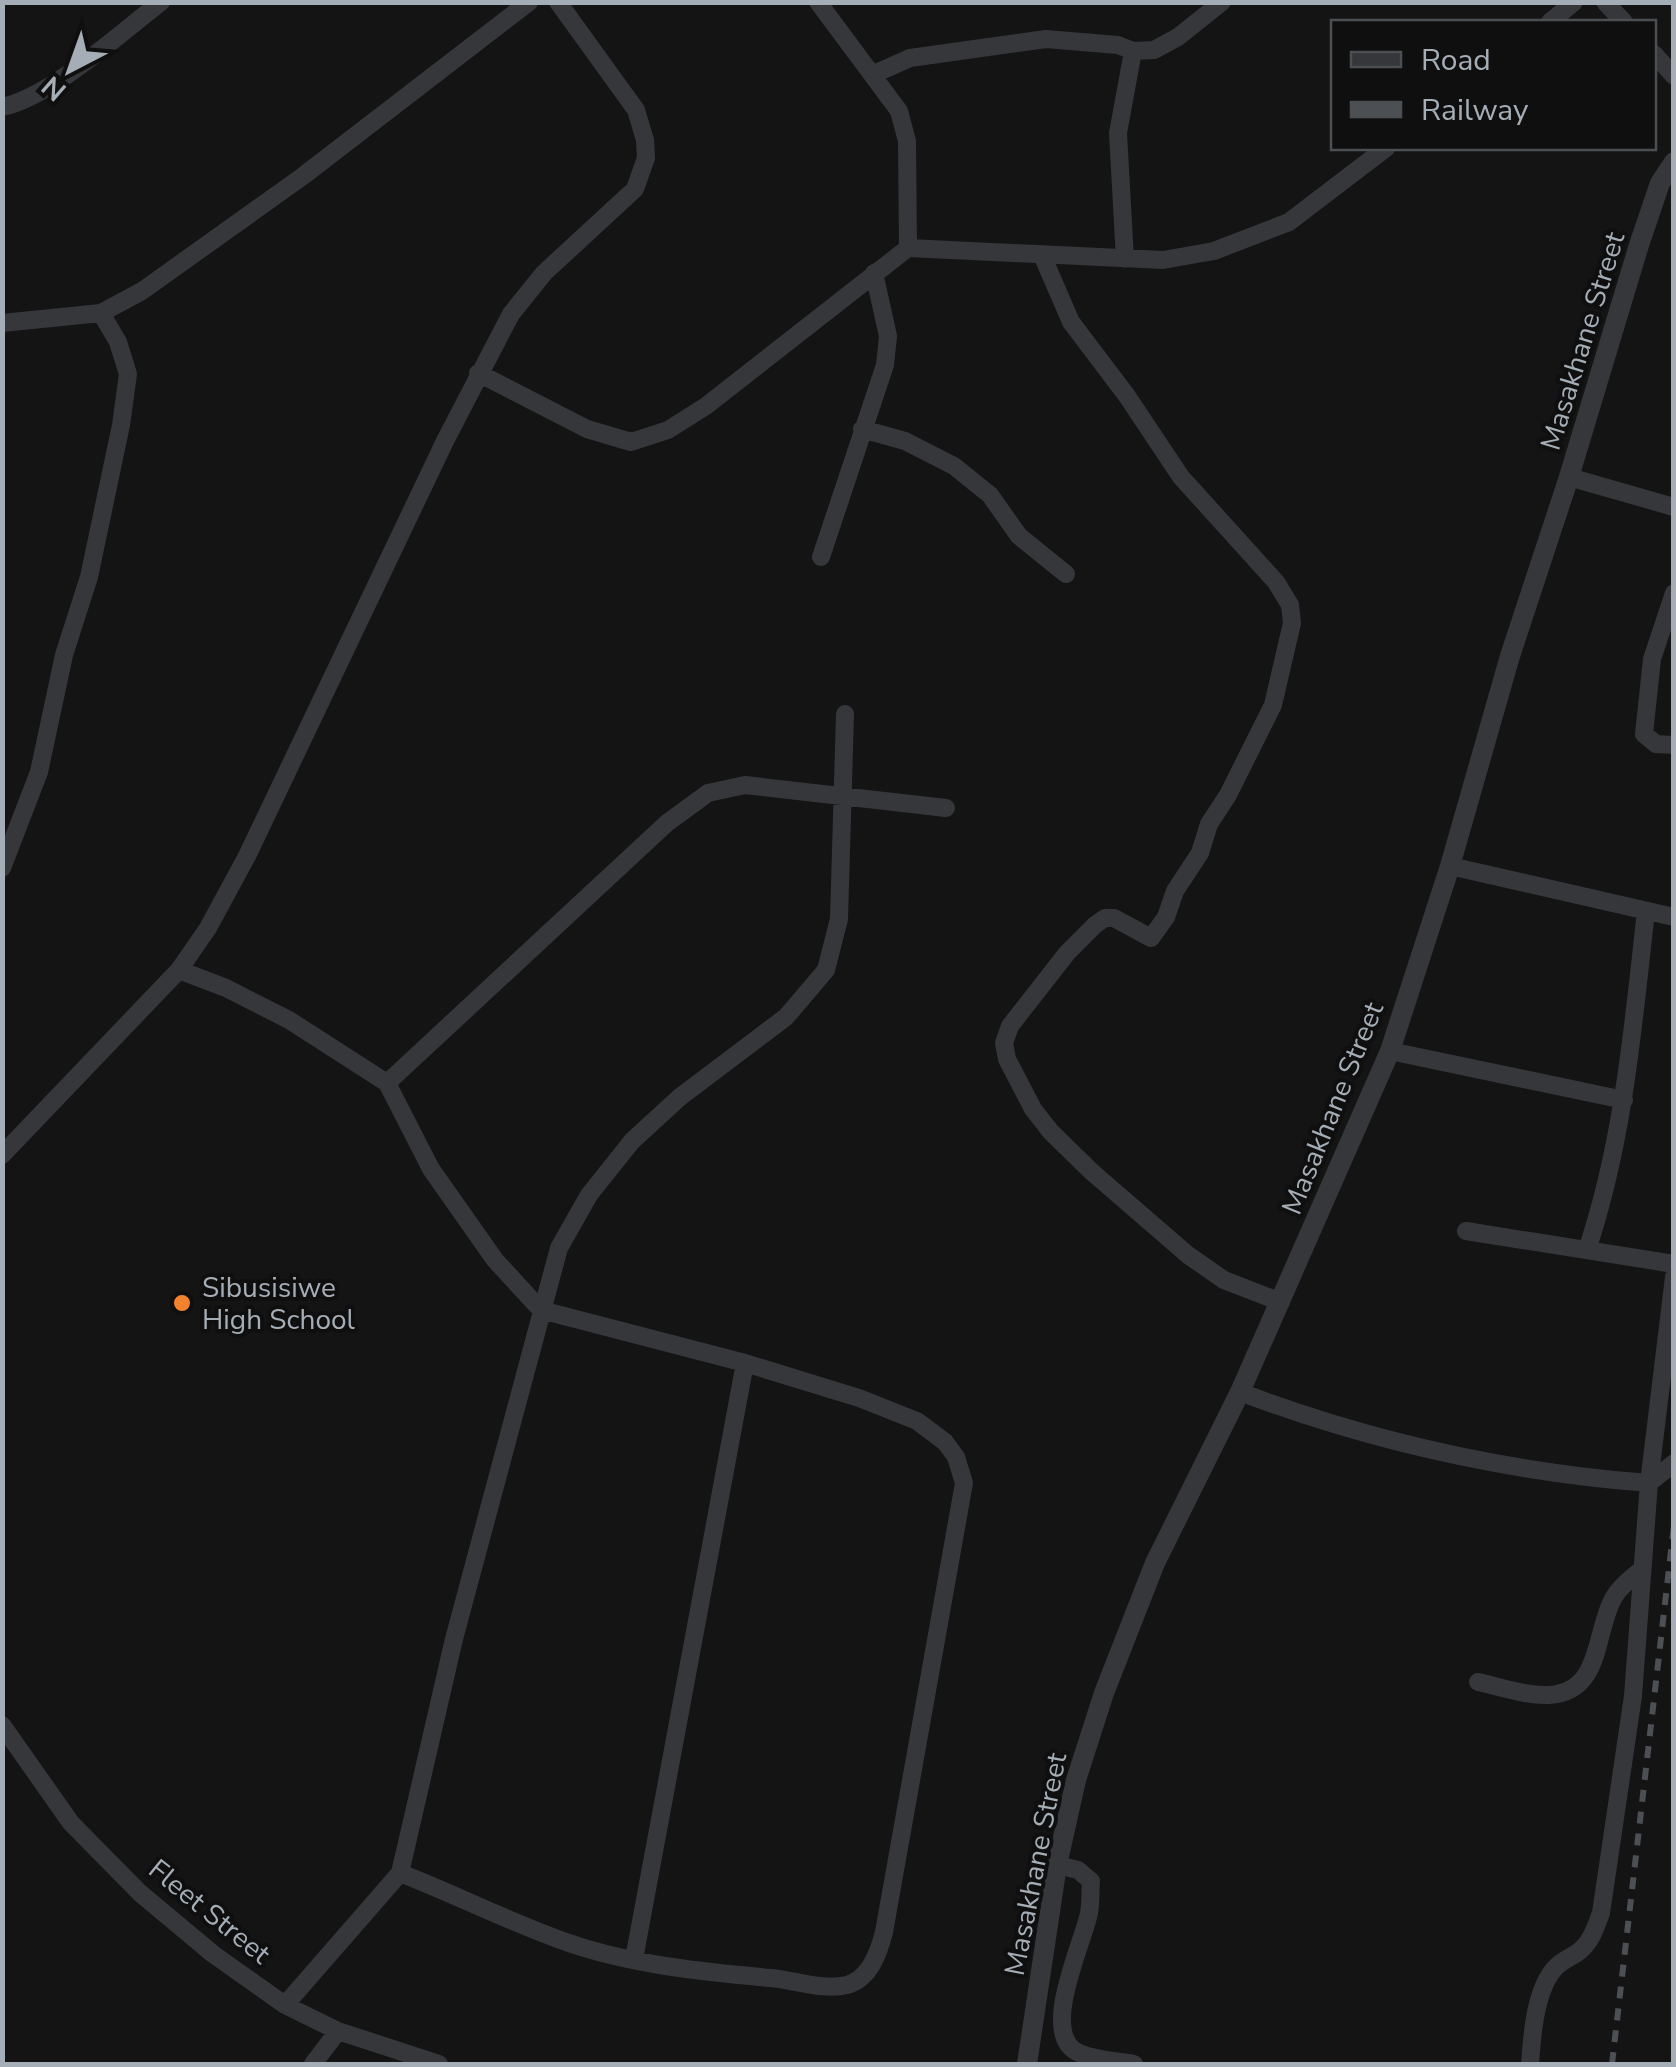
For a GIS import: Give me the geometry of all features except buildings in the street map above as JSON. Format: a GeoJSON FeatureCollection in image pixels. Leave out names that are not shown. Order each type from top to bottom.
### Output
{"type":"FeatureCollection","features":[{"type":"Feature","properties":{"kind":"street"},"geometry":{"type":"LineString","coordinates":[[2,107],[16,104],[65,75],[161,2]]}},
{"type":"Feature","properties":{"kind":"street"},"geometry":{"type":"LineString","coordinates":[[2,323],[101,313],[142,291],[238,224],[529,2]]}},
{"type":"Feature","properties":{"kind":"street"},"geometry":{"type":"LineString","coordinates":[[818,2],[899,111],[908,141],[908,248]]}},
{"type":"Feature","properties":{"kind":"street"},"geometry":{"type":"LineString","coordinates":[[874,74],[910,58],[1046,39],[1118,45],[1133,51],[1154,50],[1222,2]]}},
{"type":"Feature","properties":{"kind":"street"},"geometry":{"type":"LineString","coordinates":[[1552,20],[1574,2]]}},
{"type":"Feature","properties":{"kind":"street"},"geometry":{"type":"LineString","coordinates":[[2,1155],[179,970],[208,928],[247,856],[331,674],[510,314],[544,273],[635,190],[646,158],[636,110],[567,6]]}},
{"type":"Feature","properties":{"kind":"street"},"geometry":{"type":"LineString","coordinates":[[1125,259],[1118,133],[1133,51]]}},
{"type":"Feature","properties":{"kind":"street"},"geometry":{"type":"LineString","coordinates":[[1656,56],[1674,76]]}},
{"type":"Feature","properties":{"kind":"street"},"geometry":{"type":"LineString","coordinates":[[478,372],[587,429],[631,442],[668,430],[706,406],[908,248],[1163,260],[1214,251],[1288,222],[1383,150]]}},
{"type":"Feature","properties":{"kind":"street","name":"Masakhane Street"},"geometry":{"type":"LineString","coordinates":[[1027,2064],[1057,1865],[1076,1780],[1132,1618],[1155,1564],[1240,1392],[1390,1051],[1639,246],[1660,183],[1674,162]]}},
{"type":"Feature","properties":{"kind":"street"},"geometry":{"type":"LineString","coordinates":[[1042,255],[1071,322],[1181,477],[1276,582],[1290,605],[1292,623],[1273,705],[1157,930],[1151,938],[1143,937],[1114,918],[1104,918],[1095,925],[1010,1026],[1004,1043],[1007,1058],[1033,1109],[1092,1172],[1212,1272],[1280,1302]]}},
{"type":"Feature","properties":{"kind":"street"},"geometry":{"type":"LineString","coordinates":[[820,557],[886,365],[888,336],[874,273]]}},
{"type":"Feature","properties":{"kind":"street"},"geometry":{"type":"LineString","coordinates":[[2,868],[40,772],[64,655],[89,576],[121,425],[128,374],[118,342],[101,313]]}},
{"type":"Feature","properties":{"kind":"street"},"geometry":{"type":"LineString","coordinates":[[862,429],[905,441],[954,466],[990,495],[1019,536],[1066,574]]}},
{"type":"Feature","properties":{"kind":"street"},"geometry":{"type":"LineString","coordinates":[[1569,477],[1674,507]]}},
{"type":"Feature","properties":{"kind":"street"},"geometry":{"type":"LineString","coordinates":[[1674,593],[1652,659],[1644,734],[1656,744],[1674,745]]}},
{"type":"Feature","properties":{"kind":"street"},"geometry":{"type":"LineString","coordinates":[[285,2005],[400,1873],[454,1639],[560,1248],[590,1195],[632,1141],[680,1097],[786,1017],[826,970],[838,919],[845,714]]}},
{"type":"Feature","properties":{"kind":"street"},"geometry":{"type":"LineString","coordinates":[[387,1083],[667,823],[708,793],[745,785],[946,808]]}},
{"type":"Feature","properties":{"kind":"street"},"geometry":{"type":"LineString","coordinates":[[1450,866],[1674,917]]}},
{"type":"Feature","properties":{"kind":"street"},"geometry":{"type":"LineString","coordinates":[[1587,1250],[1605,1196],[1624,1100],[1646,911]]}},
{"type":"Feature","properties":{"kind":"street"},"geometry":{"type":"LineString","coordinates":[[179,970],[226,988],[288,1020],[387,1083],[431,1168],[496,1260],[541,1310],[746,1362],[917,1421],[945,1442],[956,1457],[964,1483],[880,1951],[866,1973],[849,1985],[822,1986],[634,1960],[566,1942],[400,1873]]}},
{"type":"Feature","properties":{"kind":"street"},"geometry":{"type":"LineString","coordinates":[[1390,1051],[1624,1100]]}},
{"type":"Feature","properties":{"kind":"street"},"geometry":{"type":"LineString","coordinates":[[1466,1231],[1674,1264]]}},
{"type":"Feature","properties":{"kind":"street"},"geometry":{"type":"LineString","coordinates":[[1530,2064],[1546,1982],[1557,1966],[1582,1950],[1593,1937],[1601,1913],[1633,1696],[1648,1482],[1674,1277]]}},
{"type":"Feature","properties":{"kind":"street"},"geometry":{"type":"LineString","coordinates":[[634,1960],[746,1362]]}},
{"type":"Feature","properties":{"kind":"street"},"geometry":{"type":"LineString","coordinates":[[1240,1392],[1388,1440],[1530,1470],[1648,1482],[1674,1464]]}},
{"type":"Feature","properties":{"kind":"street"},"geometry":{"type":"LineString","coordinates":[[1478,1682],[1545,1696],[1562,1694],[1576,1686],[1598,1654],[1606,1614],[1615,1593],[1642,1569]]}},
{"type":"Feature","properties":{"kind":"street","name":"Fleet Street"},"geometry":{"type":"LineString","coordinates":[[2,1726],[71,1822],[140,1893],[212,1954],[285,2005],[338,2031],[439,2064]]}},
{"type":"Feature","properties":{"kind":"street"},"geometry":{"type":"LineString","coordinates":[[1057,1865],[1078,1870],[1091,1881],[1090,1910],[1065,1997],[1063,2032],[1070,2046],[1080,2054],[1134,2064]]}},
{"type":"Feature","properties":{"kind":"street"},"geometry":{"type":"LineString","coordinates":[[313,2064],[338,2031]]}},
{"type":"Feature","properties":{"kind":"railway"},"geometry":{"type":"LineString","coordinates":[[1612,2064],[1674,1525]]}},
{"type":"Feature","properties":{"kind":"place","name":"Sibusisiwe High School"},"geometry":{"type":"Point","coordinates":[182,1303]}}]}
